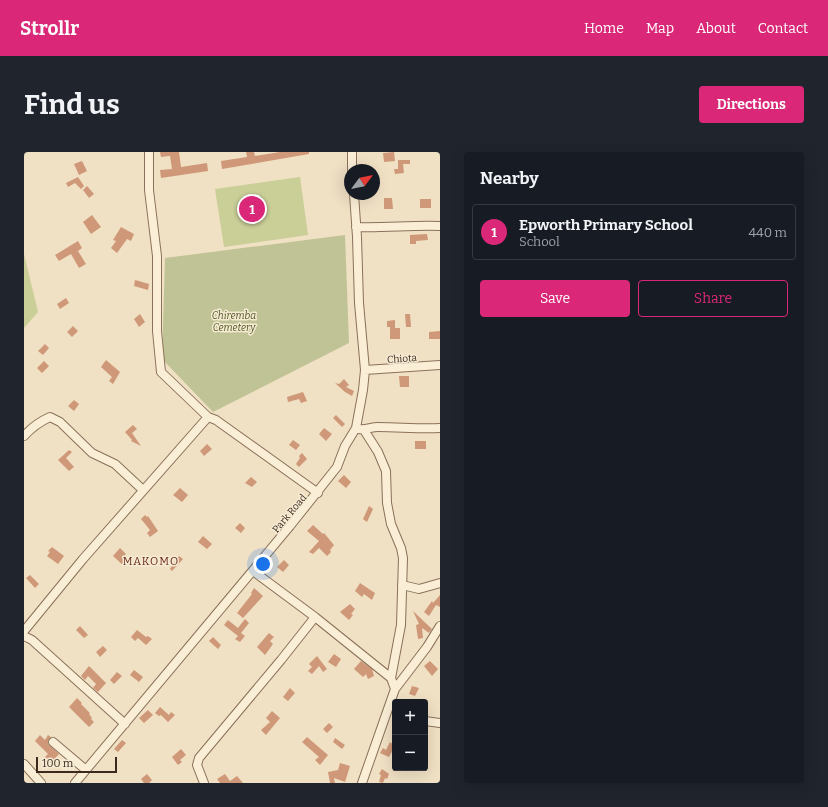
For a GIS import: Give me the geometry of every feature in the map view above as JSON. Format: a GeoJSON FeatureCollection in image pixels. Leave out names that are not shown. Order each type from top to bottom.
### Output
{"type":"FeatureCollection","features":[{"type":"Feature","properties":{"kind":"street"},"geometry":{"type":"LineString","coordinates":[[149,152],[149,190],[157,256],[157,331],[161,372],[208,417],[216,420],[318,493]]}},
{"type":"Feature","properties":{"kind":"street"},"geometry":{"type":"LineString","coordinates":[[352,152],[352,164]]}},
{"type":"Feature","properties":{"kind":"street","name":"Park Road"},"geometry":{"type":"LineString","coordinates":[[75,783],[318,493],[338,467],[345,446],[360,429],[365,370],[359,303],[354,200]]}},
{"type":"Feature","properties":{"kind":"street"},"geometry":{"type":"LineString","coordinates":[[356,227],[383,228],[424,225],[440,226]]}},
{"type":"Feature","properties":{"kind":"street","name":"Chiota"},"geometry":{"type":"LineString","coordinates":[[365,370],[440,365]]}},
{"type":"Feature","properties":{"kind":"street"},"geometry":{"type":"LineString","coordinates":[[24,436],[40,421],[50,417],[55,419],[92,453],[115,464],[143,490]]}},
{"type":"Feature","properties":{"kind":"street"},"geometry":{"type":"LineString","coordinates":[[24,631],[83,559],[208,417]]}},
{"type":"Feature","properties":{"kind":"street"},"geometry":{"type":"LineString","coordinates":[[360,429],[376,427],[417,429],[440,428]]}},
{"type":"Feature","properties":{"kind":"street"},"geometry":{"type":"LineString","coordinates":[[360,429],[378,452],[386,471],[386,503],[391,524],[401,548],[403,558],[401,625],[391,678],[395,689],[394,699]]}},
{"type":"Feature","properties":{"kind":"street"},"geometry":{"type":"LineString","coordinates":[[253,570],[391,678]]}},
{"type":"Feature","properties":{"kind":"street"},"geometry":{"type":"LineString","coordinates":[[402,585],[419,589],[440,583]]}},
{"type":"Feature","properties":{"kind":"street"},"geometry":{"type":"LineString","coordinates":[[204,783],[196,765],[199,758],[315,617]]}},
{"type":"Feature","properties":{"kind":"street"},"geometry":{"type":"LineString","coordinates":[[395,689],[427,647],[440,626]]}},
{"type":"Feature","properties":{"kind":"street"},"geometry":{"type":"LineString","coordinates":[[24,636],[32,640],[125,724]]}},
{"type":"Feature","properties":{"kind":"street"},"geometry":{"type":"LineString","coordinates":[[362,783],[392,706]]}},
{"type":"Feature","properties":{"kind":"street"},"geometry":{"type":"LineString","coordinates":[[428,721],[440,723]]}},
{"type":"Feature","properties":{"kind":"street"},"geometry":{"type":"LineString","coordinates":[[53,742],[86,770]]}},
{"type":"Feature","properties":{"kind":"street"},"geometry":{"type":"LineString","coordinates":[[24,764],[41,783]]}},
{"type":"Feature","properties":{"kind":"green space"},"geometry":{"type":"Polygon","coordinates":[[[300,177],[308,235],[224,247],[215,189],[300,177]]]}},
{"type":"Feature","properties":{"kind":"green space","name":"Chiremba Cemetery"},"geometry":{"type":"Polygon","coordinates":[[[345,235],[349,343],[213,412],[162,359],[165,258],[345,235]]]}},
{"type":"Feature","properties":{"kind":"green space"},"geometry":{"type":"Polygon","coordinates":[[[24,254],[38,312],[24,328],[24,254]]]}},
{"type":"Feature","properties":{"kind":"building"},"geometry":{"type":"Polygon","coordinates":[[[160,152],[179,152],[181,167],[207,163],[208,171],[161,178],[160,170],[172,169],[170,156],[161,157],[160,152]]]}},
{"type":"Feature","properties":{"kind":"building"},"geometry":{"type":"Polygon","coordinates":[[[246,152],[254,152],[255,156],[280,152],[309,152],[309,154],[222,169],[221,161],[247,157],[246,152]]]}},
{"type":"Feature","properties":{"kind":"building"},"geometry":{"type":"Polygon","coordinates":[[[394,152],[395,161],[384,162],[383,153],[394,152]]]}},
{"type":"Feature","properties":{"kind":"building"},"geometry":{"type":"Polygon","coordinates":[[[398,160],[410,160],[410,164],[403,164],[404,173],[395,174],[394,169],[398,169],[398,160]]]}},
{"type":"Feature","properties":{"kind":"building"},"geometry":{"type":"Polygon","coordinates":[[[82,161],[87,171],[79,175],[74,164],[82,161]]]}},
{"type":"Feature","properties":{"kind":"building"},"geometry":{"type":"Polygon","coordinates":[[[78,177],[84,186],[81,189],[75,183],[68,187],[66,183],[78,177]]]}},
{"type":"Feature","properties":{"kind":"building"},"geometry":{"type":"Polygon","coordinates":[[[87,186],[94,194],[89,198],[83,190],[87,186]]]}},
{"type":"Feature","properties":{"kind":"building"},"geometry":{"type":"Polygon","coordinates":[[[384,198],[392,198],[393,209],[384,209],[384,198]]]}},
{"type":"Feature","properties":{"kind":"building"},"geometry":{"type":"Polygon","coordinates":[[[420,199],[431,199],[431,208],[420,208],[420,199]]]}},
{"type":"Feature","properties":{"kind":"building"},"geometry":{"type":"Polygon","coordinates":[[[92,215],[101,227],[91,234],[83,222],[92,215]]]}},
{"type":"Feature","properties":{"kind":"building"},"geometry":{"type":"Polygon","coordinates":[[[121,227],[134,234],[131,241],[127,239],[117,253],[111,248],[116,241],[113,240],[121,227]]]}},
{"type":"Feature","properties":{"kind":"building"},"geometry":{"type":"Polygon","coordinates":[[[427,234],[428,240],[416,241],[416,244],[410,244],[410,235],[427,234]]]}},
{"type":"Feature","properties":{"kind":"building"},"geometry":{"type":"Polygon","coordinates":[[[78,241],[82,248],[78,251],[86,264],[79,268],[71,254],[59,261],[55,255],[78,241]]]}},
{"type":"Feature","properties":{"kind":"building"},"geometry":{"type":"Polygon","coordinates":[[[135,280],[149,284],[148,290],[134,286],[135,280]]]}},
{"type":"Feature","properties":{"kind":"building"},"geometry":{"type":"Polygon","coordinates":[[[66,298],[69,303],[60,309],[57,304],[66,298]]]}},
{"type":"Feature","properties":{"kind":"building"},"geometry":{"type":"Polygon","coordinates":[[[140,314],[145,322],[139,327],[134,319],[140,314]]]}},
{"type":"Feature","properties":{"kind":"building"},"geometry":{"type":"Polygon","coordinates":[[[405,314],[410,314],[411,327],[406,327],[405,314]]]}},
{"type":"Feature","properties":{"kind":"building"},"geometry":{"type":"Polygon","coordinates":[[[395,320],[395,328],[400,328],[400,339],[390,339],[390,327],[387,327],[387,321],[395,320]]]}},
{"type":"Feature","properties":{"kind":"building"},"geometry":{"type":"Polygon","coordinates":[[[73,326],[78,331],[72,337],[67,332],[73,326]]]}},
{"type":"Feature","properties":{"kind":"building"},"geometry":{"type":"Polygon","coordinates":[[[440,331],[440,339],[429,339],[429,332],[440,331]]]}},
{"type":"Feature","properties":{"kind":"building"},"geometry":{"type":"Polygon","coordinates":[[[45,344],[49,348],[43,355],[38,351],[45,344]]]}},
{"type":"Feature","properties":{"kind":"building"},"geometry":{"type":"Polygon","coordinates":[[[106,360],[120,372],[113,384],[109,381],[112,377],[101,367],[106,360]]]}},
{"type":"Feature","properties":{"kind":"building"},"geometry":{"type":"Polygon","coordinates":[[[44,361],[49,366],[42,373],[37,368],[44,361]]]}},
{"type":"Feature","properties":{"kind":"building"},"geometry":{"type":"Polygon","coordinates":[[[399,376],[409,376],[409,387],[400,387],[399,376]]]}},
{"type":"Feature","properties":{"kind":"building"},"geometry":{"type":"Polygon","coordinates":[[[344,379],[349,385],[346,387],[354,391],[352,396],[335,383],[339,384],[344,379]]]}},
{"type":"Feature","properties":{"kind":"building"},"geometry":{"type":"Polygon","coordinates":[[[303,392],[307,401],[301,403],[299,399],[288,402],[287,397],[303,392]]]}},
{"type":"Feature","properties":{"kind":"building"},"geometry":{"type":"Polygon","coordinates":[[[74,400],[79,404],[74,411],[68,406],[74,400]]]}},
{"type":"Feature","properties":{"kind":"building"},"geometry":{"type":"Polygon","coordinates":[[[336,415],[345,424],[342,427],[333,418],[336,415]]]}},
{"type":"Feature","properties":{"kind":"building"},"geometry":{"type":"Polygon","coordinates":[[[133,425],[137,429],[132,433],[141,446],[131,441],[132,440],[125,432],[133,425]]]}},
{"type":"Feature","properties":{"kind":"building"},"geometry":{"type":"Polygon","coordinates":[[[324,428],[332,434],[326,441],[319,434],[324,428]]]}},
{"type":"Feature","properties":{"kind":"building"},"geometry":{"type":"Polygon","coordinates":[[[293,440],[300,445],[296,450],[289,445],[293,440]]]}},
{"type":"Feature","properties":{"kind":"building"},"geometry":{"type":"Polygon","coordinates":[[[415,441],[426,441],[426,449],[415,449],[415,441]]]}},
{"type":"Feature","properties":{"kind":"building"},"geometry":{"type":"Polygon","coordinates":[[[207,444],[212,449],[204,456],[200,451],[207,444]]]}},
{"type":"Feature","properties":{"kind":"building"},"geometry":{"type":"Polygon","coordinates":[[[69,450],[72,452],[66,458],[74,467],[69,471],[58,460],[69,450]]]}},
{"type":"Feature","properties":{"kind":"building"},"geometry":{"type":"Polygon","coordinates":[[[302,453],[307,459],[299,467],[296,464],[302,453]]]}},
{"type":"Feature","properties":{"kind":"building"},"geometry":{"type":"Polygon","coordinates":[[[344,475],[351,482],[346,488],[338,481],[344,475]]]}},
{"type":"Feature","properties":{"kind":"building"},"geometry":{"type":"Polygon","coordinates":[[[251,477],[257,482],[252,487],[245,483],[251,477]]]}},
{"type":"Feature","properties":{"kind":"building"},"geometry":{"type":"Polygon","coordinates":[[[180,488],[188,495],[182,502],[173,495],[180,488]]]}},
{"type":"Feature","properties":{"kind":"building"},"geometry":{"type":"Polygon","coordinates":[[[369,506],[373,509],[367,522],[363,519],[369,506]]]}},
{"type":"Feature","properties":{"kind":"building"},"geometry":{"type":"Polygon","coordinates":[[[145,515],[147,517],[148,516],[158,531],[150,537],[147,533],[150,530],[141,519],[145,515]]]}},
{"type":"Feature","properties":{"kind":"building"},"geometry":{"type":"Polygon","coordinates":[[[240,523],[245,528],[241,533],[235,528],[240,523]]]}},
{"type":"Feature","properties":{"kind":"building"},"geometry":{"type":"Polygon","coordinates":[[[313,525],[323,534],[324,533],[334,545],[330,550],[331,552],[327,556],[319,548],[313,554],[309,552],[319,541],[307,531],[313,525]]]}},
{"type":"Feature","properties":{"kind":"building"},"geometry":{"type":"Polygon","coordinates":[[[203,536],[212,544],[207,549],[198,542],[203,536]]]}},
{"type":"Feature","properties":{"kind":"building"},"geometry":{"type":"Polygon","coordinates":[[[52,547],[64,556],[58,564],[47,556],[50,552],[48,551],[52,547]]]}},
{"type":"Feature","properties":{"kind":"building"},"geometry":{"type":"Polygon","coordinates":[[[120,548],[126,554],[123,557],[129,563],[125,567],[113,556],[120,548]]]}},
{"type":"Feature","properties":{"kind":"building"},"geometry":{"type":"Polygon","coordinates":[[[179,556],[183,559],[172,571],[170,569],[179,556]]]}},
{"type":"Feature","properties":{"kind":"building"},"geometry":{"type":"Polygon","coordinates":[[[284,560],[289,565],[283,572],[277,567],[284,560]]]}},
{"type":"Feature","properties":{"kind":"building"},"geometry":{"type":"Polygon","coordinates":[[[30,575],[39,584],[35,588],[26,578],[30,575]]]}},
{"type":"Feature","properties":{"kind":"building"},"geometry":{"type":"Polygon","coordinates":[[[360,583],[375,593],[372,600],[364,594],[362,597],[355,591],[360,583]]]}},
{"type":"Feature","properties":{"kind":"building"},"geometry":{"type":"Polygon","coordinates":[[[254,588],[263,596],[243,618],[237,613],[252,594],[251,593],[254,588]]]}},
{"type":"Feature","properties":{"kind":"building"},"geometry":{"type":"Polygon","coordinates":[[[440,595],[440,607],[436,605],[429,616],[424,612],[432,601],[433,603],[440,595]]]}},
{"type":"Feature","properties":{"kind":"building"},"geometry":{"type":"Polygon","coordinates":[[[350,604],[355,609],[349,620],[340,612],[350,604]]]}},
{"type":"Feature","properties":{"kind":"building"},"geometry":{"type":"Polygon","coordinates":[[[413,611],[432,629],[429,633],[422,628],[423,638],[418,639],[416,625],[419,624],[413,611]]]}},
{"type":"Feature","properties":{"kind":"building"},"geometry":{"type":"Polygon","coordinates":[[[245,619],[249,623],[241,633],[245,636],[240,642],[235,639],[238,636],[224,625],[228,620],[238,628],[245,619]]]}},
{"type":"Feature","properties":{"kind":"building"},"geometry":{"type":"Polygon","coordinates":[[[80,626],[88,635],[84,638],[76,630],[80,626]]]}},
{"type":"Feature","properties":{"kind":"building"},"geometry":{"type":"Polygon","coordinates":[[[137,630],[146,637],[148,636],[152,639],[146,645],[138,638],[135,641],[131,637],[137,630]]]}},
{"type":"Feature","properties":{"kind":"building"},"geometry":{"type":"Polygon","coordinates":[[[269,633],[274,637],[270,641],[273,644],[265,655],[257,647],[269,633]]]}},
{"type":"Feature","properties":{"kind":"building"},"geometry":{"type":"Polygon","coordinates":[[[213,637],[221,645],[218,649],[209,641],[213,637]]]}},
{"type":"Feature","properties":{"kind":"building"},"geometry":{"type":"Polygon","coordinates":[[[103,646],[107,650],[100,657],[96,652],[103,646]]]}},
{"type":"Feature","properties":{"kind":"building"},"geometry":{"type":"Polygon","coordinates":[[[334,654],[341,659],[336,667],[328,662],[334,654]]]}},
{"type":"Feature","properties":{"kind":"building"},"geometry":{"type":"Polygon","coordinates":[[[317,656],[327,669],[323,672],[319,666],[312,674],[308,671],[312,667],[309,664],[317,656]]]}},
{"type":"Feature","properties":{"kind":"building"},"geometry":{"type":"Polygon","coordinates":[[[361,661],[372,669],[374,676],[368,679],[366,674],[363,677],[354,669],[361,661]]]}},
{"type":"Feature","properties":{"kind":"building"},"geometry":{"type":"Polygon","coordinates":[[[430,661],[438,669],[432,676],[424,666],[430,661]]]}},
{"type":"Feature","properties":{"kind":"building"},"geometry":{"type":"Polygon","coordinates":[[[89,666],[106,683],[98,692],[93,688],[96,684],[88,676],[85,680],[81,676],[89,666]]]}},
{"type":"Feature","properties":{"kind":"building"},"geometry":{"type":"Polygon","coordinates":[[[134,670],[143,677],[139,682],[130,675],[134,670]]]}},
{"type":"Feature","properties":{"kind":"building"},"geometry":{"type":"Polygon","coordinates":[[[117,672],[122,676],[114,684],[110,680],[117,672]]]}},
{"type":"Feature","properties":{"kind":"building"},"geometry":{"type":"Polygon","coordinates":[[[412,686],[419,688],[415,696],[409,694],[412,686]]]}},
{"type":"Feature","properties":{"kind":"building"},"geometry":{"type":"Polygon","coordinates":[[[290,688],[295,693],[288,701],[283,697],[290,688]]]}},
{"type":"Feature","properties":{"kind":"building"},"geometry":{"type":"Polygon","coordinates":[[[77,698],[90,713],[91,719],[94,722],[89,727],[69,707],[77,698]]]}},
{"type":"Feature","properties":{"kind":"building"},"geometry":{"type":"Polygon","coordinates":[[[160,707],[169,715],[171,712],[175,715],[168,722],[161,715],[159,716],[155,713],[160,707]]]}},
{"type":"Feature","properties":{"kind":"building"},"geometry":{"type":"Polygon","coordinates":[[[148,710],[153,715],[144,723],[139,718],[148,710]]]}},
{"type":"Feature","properties":{"kind":"building"},"geometry":{"type":"Polygon","coordinates":[[[272,711],[280,718],[266,735],[261,730],[270,722],[266,718],[272,711]]]}},
{"type":"Feature","properties":{"kind":"building"},"geometry":{"type":"Polygon","coordinates":[[[329,723],[333,727],[327,733],[323,729],[329,723]]]}},
{"type":"Feature","properties":{"kind":"building"},"geometry":{"type":"Polygon","coordinates":[[[40,735],[45,740],[48,735],[51,737],[48,744],[59,754],[51,763],[44,758],[48,754],[35,741],[40,735]]]}},
{"type":"Feature","properties":{"kind":"building"},"geometry":{"type":"Polygon","coordinates":[[[307,737],[328,755],[320,765],[315,760],[319,757],[302,742],[307,737]]]}},
{"type":"Feature","properties":{"kind":"building"},"geometry":{"type":"Polygon","coordinates":[[[335,738],[345,745],[342,749],[333,742],[335,738]]]}},
{"type":"Feature","properties":{"kind":"building"},"geometry":{"type":"Polygon","coordinates":[[[122,740],[126,743],[118,752],[114,749],[122,740]]]}},
{"type":"Feature","properties":{"kind":"building"},"geometry":{"type":"Polygon","coordinates":[[[390,742],[392,744],[392,752],[389,757],[380,753],[383,748],[386,750],[390,742]]]}},
{"type":"Feature","properties":{"kind":"building"},"geometry":{"type":"Polygon","coordinates":[[[181,749],[186,755],[180,760],[182,762],[178,765],[172,757],[181,749]]]}},
{"type":"Feature","properties":{"kind":"building"},"geometry":{"type":"Polygon","coordinates":[[[340,763],[350,766],[345,782],[334,778],[335,783],[330,783],[328,772],[338,770],[340,763]]]}},
{"type":"Feature","properties":{"kind":"building"},"geometry":{"type":"Polygon","coordinates":[[[382,769],[389,774],[383,783],[379,782],[381,775],[379,774],[382,769]]]}},
{"type":"Feature","properties":{"kind":"building"},"geometry":{"type":"Polygon","coordinates":[[[147,774],[152,780],[149,783],[144,783],[141,779],[147,774]]]}},
{"type":"Feature","properties":{"kind":"building"},"geometry":{"type":"Polygon","coordinates":[[[225,774],[230,781],[237,776],[243,783],[220,783],[217,779],[225,774]]]}},
{"type":"Feature","properties":{"kind":"place","name":"Epworth Primary School"},"geometry":{"type":"Point","coordinates":[252,209]}},
{"type":"Feature","properties":{"kind":"district","name":"MAKOMO"},"geometry":{"type":"Point","coordinates":[151,561]}}]}
